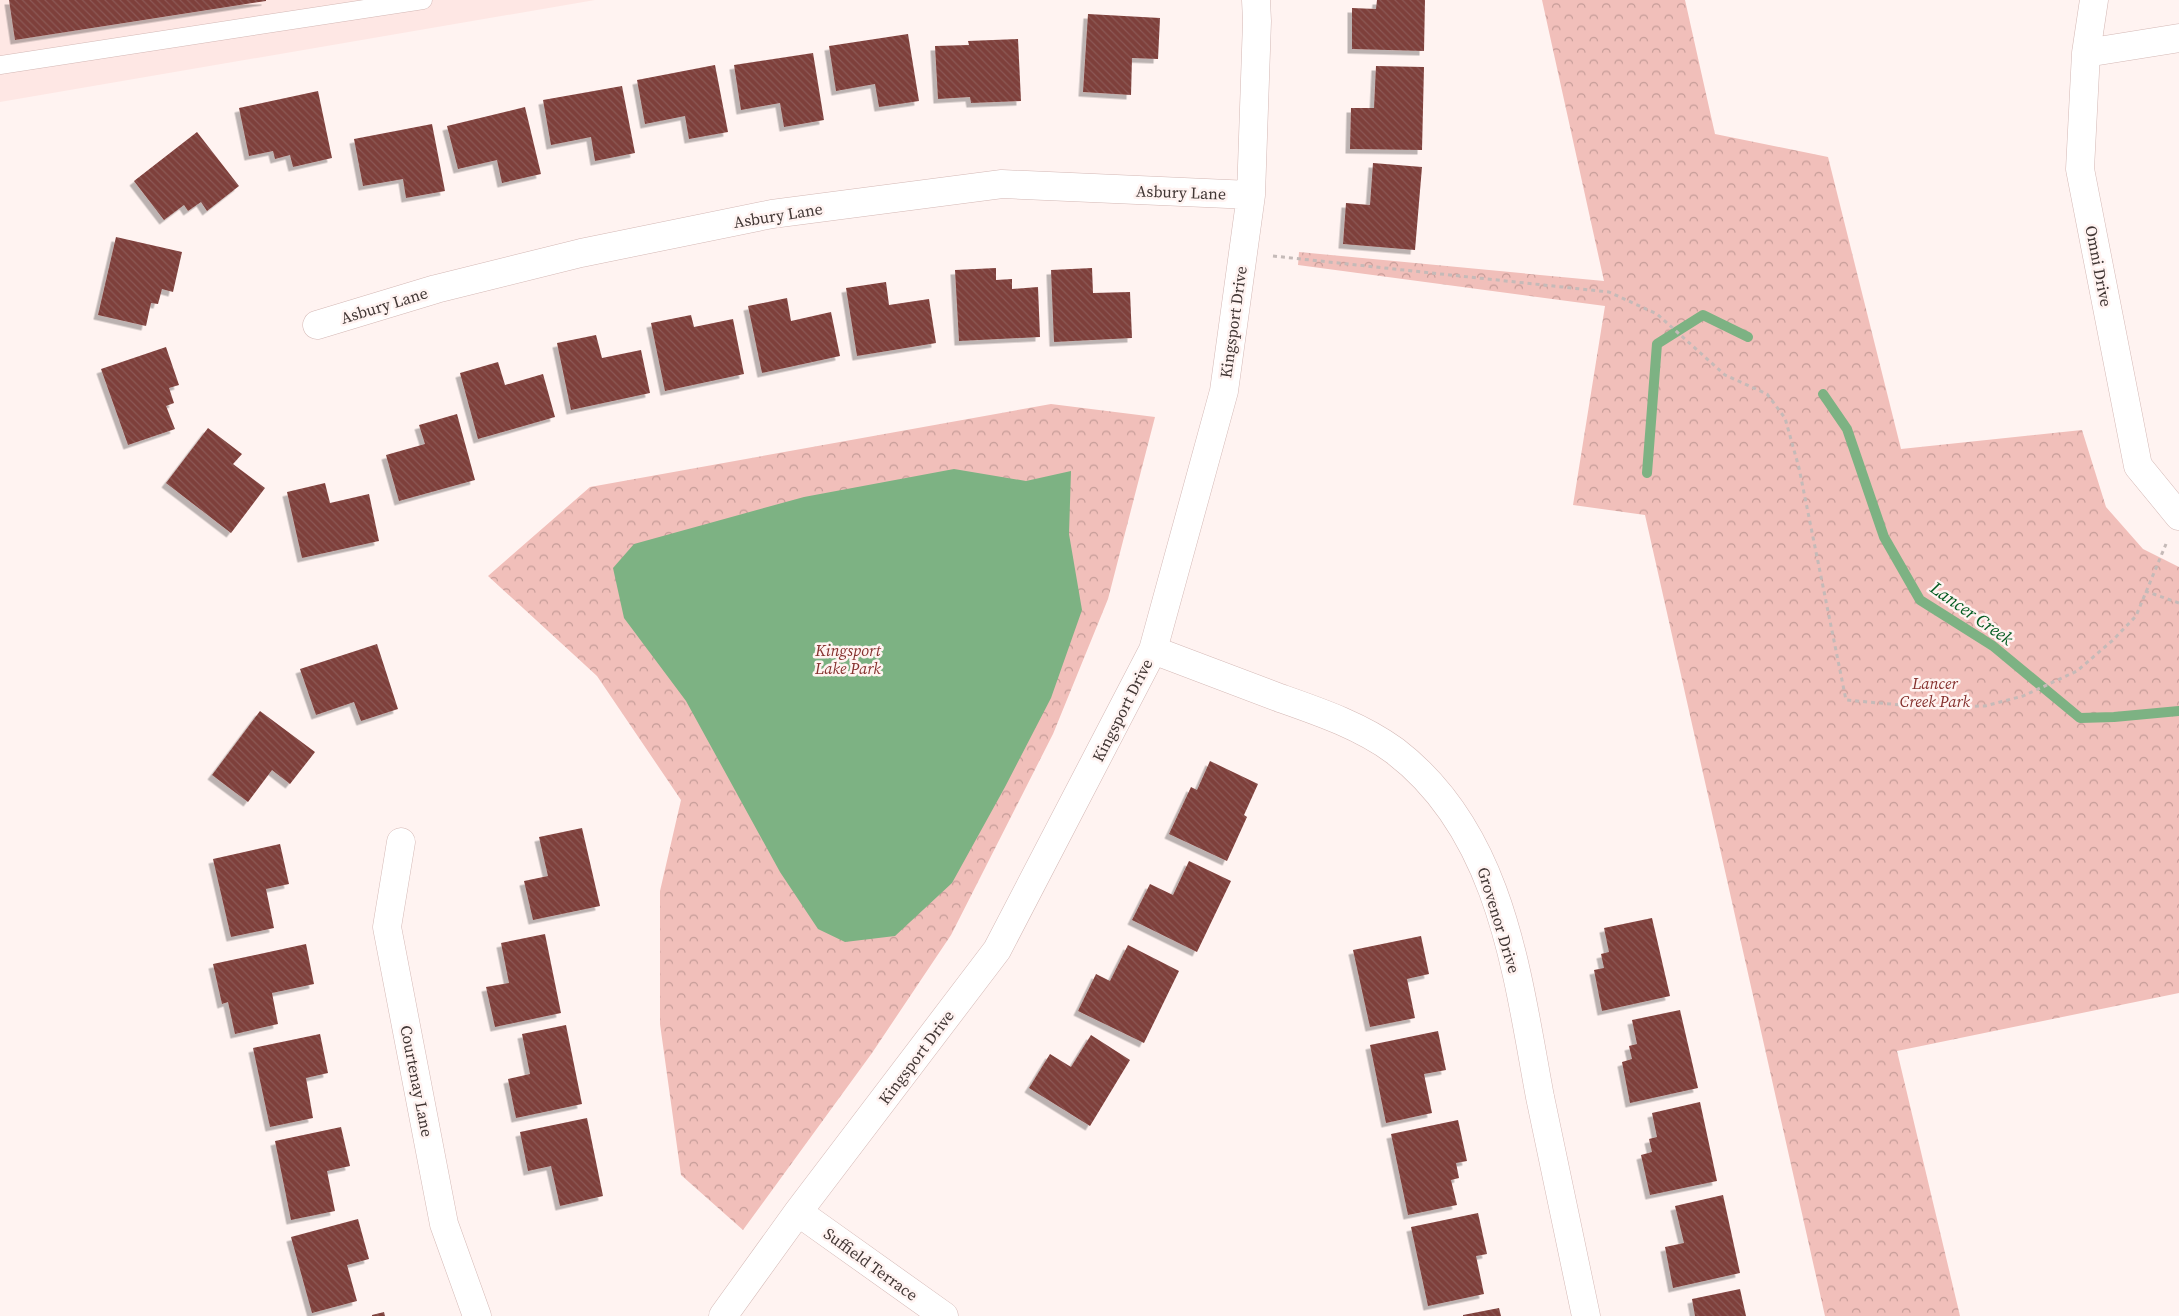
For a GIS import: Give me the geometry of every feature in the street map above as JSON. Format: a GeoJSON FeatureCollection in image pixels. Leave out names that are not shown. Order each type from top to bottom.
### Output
{"type":"FeatureCollection","features":[{"type":"Feature","properties":{"kind":"street","name":"Kingsport Drive"},"geometry":{"type":"LineString","coordinates":[[723,1316],[798,1212],[997,950],[1153,650],[1224,391],[1250,195],[1258,21],[1256,0]]}},
{"type":"Feature","properties":{"kind":"street","name":"Omni Drive"},"geometry":{"type":"LineString","coordinates":[[2094,0],[2086,53],[2080,169],[2138,466],[2179,516]]}},
{"type":"Feature","properties":{"kind":"street"},"geometry":{"type":"LineString","coordinates":[[2086,53],[2179,38]]}},
{"type":"Feature","properties":{"kind":"street","name":"Asbury Lane"},"geometry":{"type":"LineString","coordinates":[[317,325],[436,290],[582,253],[772,214],[1002,184],[1250,195]]}},
{"type":"Feature","properties":{"kind":"street","name":"Grovenor Drive"},"geometry":{"type":"LineString","coordinates":[[1153,650],[1343,721],[1395,751],[1437,790],[1460,823],[1479,855],[1494,891],[1513,956],[1558,1190],[1586,1316]]}},
{"type":"Feature","properties":{"kind":"street","name":"Courtenay Lane"},"geometry":{"type":"LineString","coordinates":[[401,842],[387,927],[444,1224],[477,1316]]}},
{"type":"Feature","properties":{"kind":"street","name":"Suffield Terrace"},"geometry":{"type":"LineString","coordinates":[[798,1212],[944,1316]]}},
{"type":"Feature","properties":{"kind":"lane"},"geometry":{"type":"LineString","coordinates":[[0,65],[424,0]]}},
{"type":"Feature","properties":{"kind":"path"},"geometry":{"type":"LineString","coordinates":[[1268,255],[1609,292],[1657,314],[1726,376],[1767,394],[1785,418],[1798,468],[1846,700],[1923,707],[1985,706],[2023,696],[2077,670],[2113,640],[2136,616],[2145,591],[2179,516]]}},
{"type":"Feature","properties":{"kind":"path"},"geometry":{"type":"LineString","coordinates":[[2145,591],[2179,603]]}},
{"type":"Feature","properties":{"kind":"shaded area"},"geometry":{"type":"Polygon","coordinates":[[[0,0],[595,0],[0,102],[0,0]]]}},
{"type":"Feature","properties":{"kind":"shaded area"},"geometry":{"type":"Polygon","coordinates":[[[954,469],[1026,481],[1071,471],[1069,534],[1082,610],[1051,698],[952,883],[895,936],[845,942],[818,929],[780,872],[686,701],[624,618],[613,568],[634,544],[804,497],[954,469]]]}},
{"type":"Feature","properties":{"kind":"green space","name":"Lancer Creek Park"},"geometry":{"type":"Polygon","coordinates":[[[1542,0],[1685,0],[1715,134],[1828,157],[1901,449],[2082,430],[2106,507],[2143,549],[2179,567],[2179,993],[1897,1051],[1960,1316],[1825,1316],[1645,515],[1573,505],[1605,306],[1298,265],[1299,252],[1604,281],[1542,0]]]}},
{"type":"Feature","properties":{"kind":"green space","name":"Kingsport Lake Park"},"geometry":{"type":"Polygon","coordinates":[[[1051,404],[1155,417],[1108,599],[1053,734],[951,935],[872,1053],[743,1230],[681,1175],[660,1024],[660,891],[681,800],[597,676],[488,576],[590,487],[1051,404]]]}},
{"type":"Feature","properties":{"kind":"building"},"geometry":{"type":"Polygon","coordinates":[[[9,0],[266,0],[266,1],[15,40],[9,0]]]}},
{"type":"Feature","properties":{"kind":"building"},"geometry":{"type":"Polygon","coordinates":[[[1377,0],[1425,0],[1424,51],[1352,49],[1352,8],[1376,9],[1377,0]]]}},
{"type":"Feature","properties":{"kind":"building"},"geometry":{"type":"Polygon","coordinates":[[[1088,14],[1160,18],[1158,59],[1132,58],[1131,95],[1083,92],[1088,14]]]}},
{"type":"Feature","properties":{"kind":"building"},"geometry":{"type":"Polygon","coordinates":[[[908,34],[919,101],[879,107],[875,84],[836,91],[829,46],[908,34]]]}},
{"type":"Feature","properties":{"kind":"building"},"geometry":{"type":"Polygon","coordinates":[[[1018,39],[1021,101],[971,103],[970,97],[938,99],[935,46],[969,45],[968,41],[1018,39]]]}},
{"type":"Feature","properties":{"kind":"building"},"geometry":{"type":"Polygon","coordinates":[[[813,53],[824,120],[784,127],[780,103],[741,110],[734,65],[813,53]]]}},
{"type":"Feature","properties":{"kind":"building"},"geometry":{"type":"Polygon","coordinates":[[[715,65],[728,132],[689,139],[685,116],[645,124],[637,80],[715,65]]]}},
{"type":"Feature","properties":{"kind":"building"},"geometry":{"type":"Polygon","coordinates":[[[1376,66],[1424,67],[1422,150],[1350,149],[1351,108],[1374,108],[1376,66]]]}},
{"type":"Feature","properties":{"kind":"building"},"geometry":{"type":"Polygon","coordinates":[[[622,86],[635,153],[595,161],[591,137],[551,145],[543,100],[622,86]]]}},
{"type":"Feature","properties":{"kind":"building"},"geometry":{"type":"Polygon","coordinates":[[[318,91],[332,158],[293,167],[290,155],[275,159],[273,151],[249,156],[239,108],[318,91]]]}},
{"type":"Feature","properties":{"kind":"building"},"geometry":{"type":"Polygon","coordinates":[[[525,107],[541,174],[502,183],[497,160],[458,169],[447,126],[525,107]]]}},
{"type":"Feature","properties":{"kind":"building"},"geometry":{"type":"Polygon","coordinates":[[[432,124],[445,191],[406,198],[403,179],[363,186],[354,139],[432,124]]]}},
{"type":"Feature","properties":{"kind":"building"},"geometry":{"type":"Polygon","coordinates":[[[197,132],[239,186],[207,211],[201,202],[188,211],[184,205],[164,220],[134,181],[197,132]]]}},
{"type":"Feature","properties":{"kind":"building"},"geometry":{"type":"Polygon","coordinates":[[[1373,163],[1422,167],[1415,250],[1343,244],[1346,203],[1370,205],[1373,163]]]}},
{"type":"Feature","properties":{"kind":"building"},"geometry":{"type":"Polygon","coordinates":[[[116,237],[182,252],[173,292],[162,289],[158,304],[151,303],[146,326],[98,315],[116,237]]]}},
{"type":"Feature","properties":{"kind":"building"},"geometry":{"type":"Polygon","coordinates":[[[996,268],[996,280],[1012,279],[1012,289],[1038,287],[1040,337],[959,341],[955,270],[996,268]]]}},
{"type":"Feature","properties":{"kind":"building"},"geometry":{"type":"Polygon","coordinates":[[[1092,268],[1093,293],[1130,292],[1132,338],[1054,342],[1051,270],[1092,268]]]}},
{"type":"Feature","properties":{"kind":"building"},"geometry":{"type":"Polygon","coordinates":[[[886,282],[889,305],[929,299],[936,343],[857,356],[846,288],[886,282]]]}},
{"type":"Feature","properties":{"kind":"building"},"geometry":{"type":"Polygon","coordinates":[[[787,298],[791,321],[831,312],[840,356],[762,373],[748,306],[787,298]]]}},
{"type":"Feature","properties":{"kind":"building"},"geometry":{"type":"Polygon","coordinates":[[[691,315],[694,327],[733,319],[744,374],[665,391],[651,323],[691,315]]]}},
{"type":"Feature","properties":{"kind":"building"},"geometry":{"type":"Polygon","coordinates":[[[596,335],[602,358],[641,350],[650,393],[571,410],[557,343],[596,335]]]}},
{"type":"Feature","properties":{"kind":"building"},"geometry":{"type":"Polygon","coordinates":[[[166,347],[179,385],[169,388],[174,403],[166,406],[175,429],[128,445],[101,369],[166,347]]]}},
{"type":"Feature","properties":{"kind":"building"},"geometry":{"type":"Polygon","coordinates":[[[498,362],[505,385],[543,374],[555,417],[478,439],[460,373],[498,362]]]}},
{"type":"Feature","properties":{"kind":"building"},"geometry":{"type":"Polygon","coordinates":[[[457,414],[475,480],[399,501],[386,455],[425,444],[419,425],[457,414]]]}},
{"type":"Feature","properties":{"kind":"building"},"geometry":{"type":"Polygon","coordinates":[[[208,428],[242,454],[233,464],[265,488],[231,533],[166,483],[208,428]]]}},
{"type":"Feature","properties":{"kind":"building"},"geometry":{"type":"Polygon","coordinates":[[[325,483],[330,503],[369,494],[379,541],[302,558],[287,492],[325,483]]]}},
{"type":"Feature","properties":{"kind":"building"},"geometry":{"type":"Polygon","coordinates":[[[377,644],[398,709],[361,721],[354,702],[316,715],[300,669],[377,644]]]}},
{"type":"Feature","properties":{"kind":"building"},"geometry":{"type":"Polygon","coordinates":[[[260,711],[315,752],[290,784],[272,770],[248,802],[212,775],[260,711]]]}},
{"type":"Feature","properties":{"kind":"building"},"geometry":{"type":"Polygon","coordinates":[[[1210,761],[1258,784],[1244,815],[1247,817],[1227,861],[1169,834],[1191,787],[1197,790],[1210,761]]]}},
{"type":"Feature","properties":{"kind":"building"},"geometry":{"type":"Polygon","coordinates":[[[582,828],[600,906],[533,920],[524,881],[548,876],[539,837],[582,828]]]}},
{"type":"Feature","properties":{"kind":"building"},"geometry":{"type":"Polygon","coordinates":[[[280,844],[289,884],[266,889],[274,928],[231,937],[213,859],[280,844]]]}},
{"type":"Feature","properties":{"kind":"building"},"geometry":{"type":"Polygon","coordinates":[[[1189,861],[1231,881],[1197,952],[1132,920],[1150,884],[1173,895],[1189,861]]]}},
{"type":"Feature","properties":{"kind":"building"},"geometry":{"type":"Polygon","coordinates":[[[1652,918],[1670,996],[1602,1011],[1594,970],[1604,968],[1601,954],[1609,952],[1604,928],[1652,918]]]}},
{"type":"Feature","properties":{"kind":"building"},"geometry":{"type":"Polygon","coordinates":[[[545,934],[561,1013],[495,1027],[486,987],[509,983],[501,943],[545,934]]]}},
{"type":"Feature","properties":{"kind":"building"},"geometry":{"type":"Polygon","coordinates":[[[1421,936],[1429,974],[1407,979],[1415,1018],[1370,1027],[1353,950],[1421,936]]]}},
{"type":"Feature","properties":{"kind":"building"},"geometry":{"type":"Polygon","coordinates":[[[306,944],[314,984],[272,993],[278,1024],[235,1034],[228,1002],[222,1004],[213,964],[306,944]]]}},
{"type":"Feature","properties":{"kind":"building"},"geometry":{"type":"Polygon","coordinates":[[[1128,945],[1179,971],[1144,1043],[1078,1011],[1096,974],[1110,981],[1128,945]]]}},
{"type":"Feature","properties":{"kind":"building"},"geometry":{"type":"Polygon","coordinates":[[[1680,1010],[1698,1088],[1630,1103],[1622,1062],[1632,1059],[1629,1046],[1637,1044],[1632,1020],[1680,1010]]]}},
{"type":"Feature","properties":{"kind":"building"},"geometry":{"type":"Polygon","coordinates":[[[566,1025],[582,1104],[516,1118],[508,1079],[530,1074],[522,1034],[566,1025]]]}},
{"type":"Feature","properties":{"kind":"building"},"geometry":{"type":"Polygon","coordinates":[[[1438,1031],[1446,1070],[1424,1074],[1432,1113],[1386,1123],[1370,1045],[1438,1031]]]}},
{"type":"Feature","properties":{"kind":"building"},"geometry":{"type":"Polygon","coordinates":[[[320,1034],[328,1073],[306,1078],[313,1118],[270,1127],[253,1048],[320,1034]]]}},
{"type":"Feature","properties":{"kind":"building"},"geometry":{"type":"Polygon","coordinates":[[[1091,1035],[1130,1060],[1090,1126],[1029,1088],[1050,1054],[1071,1067],[1091,1035]]]}},
{"type":"Feature","properties":{"kind":"building"},"geometry":{"type":"Polygon","coordinates":[[[1700,1102],[1717,1181],[1650,1195],[1641,1155],[1652,1152],[1649,1139],[1657,1137],[1652,1113],[1700,1102]]]}},
{"type":"Feature","properties":{"kind":"building"},"geometry":{"type":"Polygon","coordinates":[[[587,1118],[603,1196],[560,1206],[551,1166],[528,1171],[520,1132],[587,1118]]]}},
{"type":"Feature","properties":{"kind":"building"},"geometry":{"type":"Polygon","coordinates":[[[1458,1120],[1467,1161],[1456,1163],[1459,1178],[1451,1180],[1457,1205],[1408,1215],[1391,1134],[1458,1120]]]}},
{"type":"Feature","properties":{"kind":"building"},"geometry":{"type":"Polygon","coordinates":[[[341,1127],[350,1166],[327,1171],[335,1211],[291,1220],[275,1141],[341,1127]]]}},
{"type":"Feature","properties":{"kind":"building"},"geometry":{"type":"Polygon","coordinates":[[[1723,1195],[1740,1273],[1673,1288],[1665,1247],[1684,1243],[1675,1206],[1723,1195]]]}},
{"type":"Feature","properties":{"kind":"building"},"geometry":{"type":"Polygon","coordinates":[[[1478,1213],[1487,1254],[1476,1256],[1484,1294],[1428,1306],[1411,1227],[1478,1213]]]}},
{"type":"Feature","properties":{"kind":"building"},"geometry":{"type":"Polygon","coordinates":[[[358,1219],[369,1259],[347,1265],[357,1301],[312,1313],[291,1237],[358,1219]]]}},
{"type":"Feature","properties":{"kind":"building"},"geometry":{"type":"Polygon","coordinates":[[[1740,1289],[1746,1316],[1695,1316],[1692,1299],[1740,1289]]]}},
{"type":"Feature","properties":{"kind":"building"},"geometry":{"type":"Polygon","coordinates":[[[1499,1308],[1501,1316],[1463,1316],[1463,1315],[1499,1308]]]}},
{"type":"Feature","properties":{"kind":"building"},"geometry":{"type":"Polygon","coordinates":[[[384,1312],[385,1316],[372,1316],[372,1315],[384,1312]]]}},
{"type":"Feature","properties":{"kind":"waterway"},"geometry":{"type":"LineString","coordinates":[[1647,473],[1657,344],[1703,315],[1748,337]]}},
{"type":"Feature","properties":{"kind":"waterway","name":"Lancer Creek"},"geometry":{"type":"LineString","coordinates":[[1823,394],[1847,429],[1884,537],[1920,600],[1993,646],[2080,718],[2179,711]]}}]}
